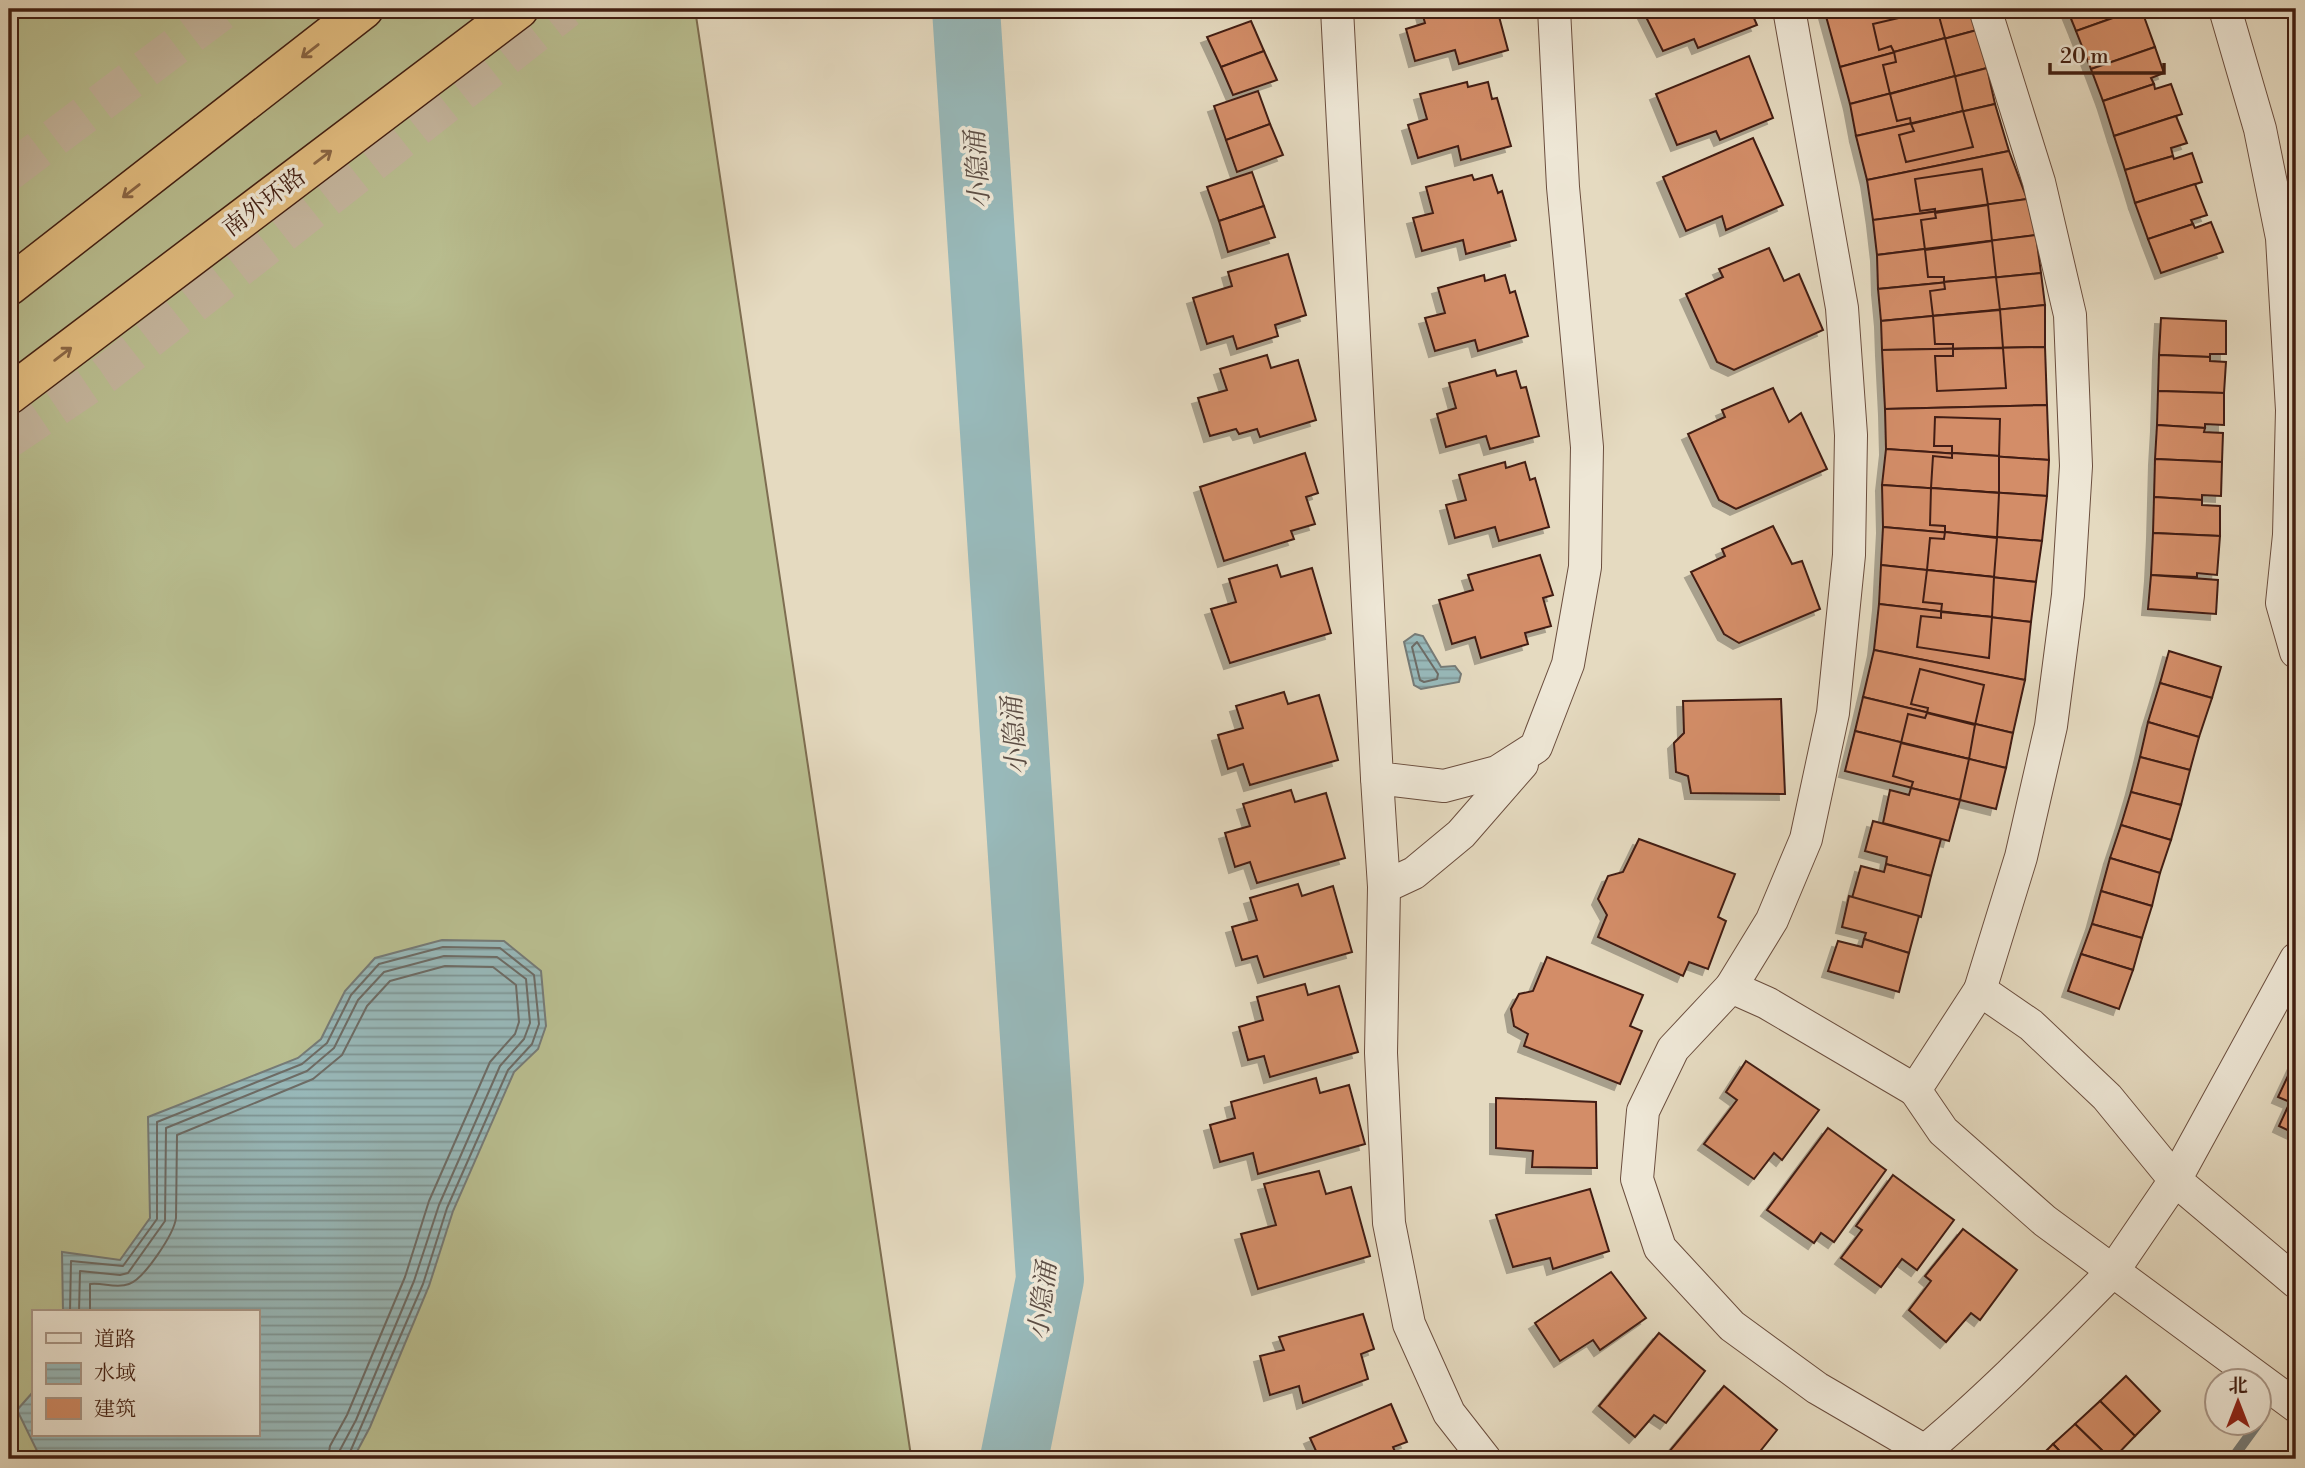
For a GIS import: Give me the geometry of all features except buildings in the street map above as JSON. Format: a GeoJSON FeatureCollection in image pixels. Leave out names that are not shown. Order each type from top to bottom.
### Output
{"type":"FeatureCollection","features":[{"type":"Feature","properties":{"kind":"highway"},"geometry":{"type":"LineString","coordinates":[[9,286],[364,9]]}},
{"type":"Feature","properties":{"kind":"highway","name":"南外环路"},"geometry":{"type":"LineString","coordinates":[[9,395],[519,9]]}},
{"type":"Feature","properties":{"kind":"street"},"geometry":{"type":"LineString","coordinates":[[1337,9],[1384,887],[1381,1053],[1389,1223],[1409,1324],[1448,1413],[1485,1459]]}},
{"type":"Feature","properties":{"kind":"street"},"geometry":{"type":"LineString","coordinates":[[1384,887],[1414,873],[1461,834],[1536,747],[1568,664],[1585,554],[1587,447],[1563,187],[1554,9]]}},
{"type":"Feature","properties":{"kind":"street"},"geometry":{"type":"LineString","coordinates":[[1788,9],[1842,308],[1850,435],[1849,555],[1833,713],[1806,839],[1772,920],[1731,987],[1673,1049],[1643,1111],[1637,1179],[1660,1248],[1732,1326],[1817,1388],[1920,1455],[1943,1437],[2113,1271],[2175,1180],[2296,959]]}},
{"type":"Feature","properties":{"kind":"street"},"geometry":{"type":"LineString","coordinates":[[1915,1090],[1980,990],[2021,857],[2051,726],[2068,596],[2076,466],[2070,315],[2039,182],[1985,9]]}},
{"type":"Feature","properties":{"kind":"street"},"geometry":{"type":"LineString","coordinates":[[2225,9],[2260,129],[2282,238],[2292,410],[2289,535],[2282,603],[2296,652]]}},
{"type":"Feature","properties":{"kind":"street"},"geometry":{"type":"LineString","coordinates":[[1377,778],[1444,786],[1497,772],[1536,747]]}},
{"type":"Feature","properties":{"kind":"street"},"geometry":{"type":"LineString","coordinates":[[1731,987],[1768,1003],[1915,1090],[1943,1131],[2045,1221],[2296,1406]]}},
{"type":"Feature","properties":{"kind":"street"},"geometry":{"type":"LineString","coordinates":[[1980,990],[2031,1025],[2107,1097],[2175,1180],[2296,1282]]}},
{"type":"Feature","properties":{"kind":"green space"},"geometry":{"type":"Polygon","coordinates":[[[9,9],[695,9],[911,1456],[907,1459],[9,1459],[9,9]]]}},
{"type":"Feature","properties":{"kind":"water"},"geometry":{"type":"Polygon","coordinates":[[[1415,634],[1423,636],[1441,667],[1455,666],[1461,674],[1459,682],[1421,689],[1414,685],[1404,642],[1415,634]]]}},
{"type":"Feature","properties":{"kind":"water"},"geometry":{"type":"Polygon","coordinates":[[[442,940],[504,941],[541,971],[546,1026],[538,1049],[514,1072],[453,1211],[429,1286],[370,1427],[353,1459],[41,1459],[17,1410],[32,1393],[32,1436],[259,1436],[259,1310],[63,1310],[62,1252],[120,1260],[150,1218],[148,1117],[298,1058],[321,1039],[345,991],[375,958],[442,940]]]}},
{"type":"Feature","properties":{"kind":"waterway","name":"小隐涌"},"geometry":{"type":"LineString","coordinates":[[966,9],[1050,1279],[1014,1459]]}},
{"type":"Feature","properties":{"kind":"waterway"},"geometry":{"type":"LineString","coordinates":[[2232,1459],[2249,1436]]}},
{"type":"Feature","properties":{"kind":"tunnel"},"geometry":{"type":"LineString","coordinates":[[9,172],[225,9]]}},
{"type":"Feature","properties":{"kind":"tunnel"},"geometry":{"type":"LineString","coordinates":[[9,439],[104,375],[567,9]]}}]}
